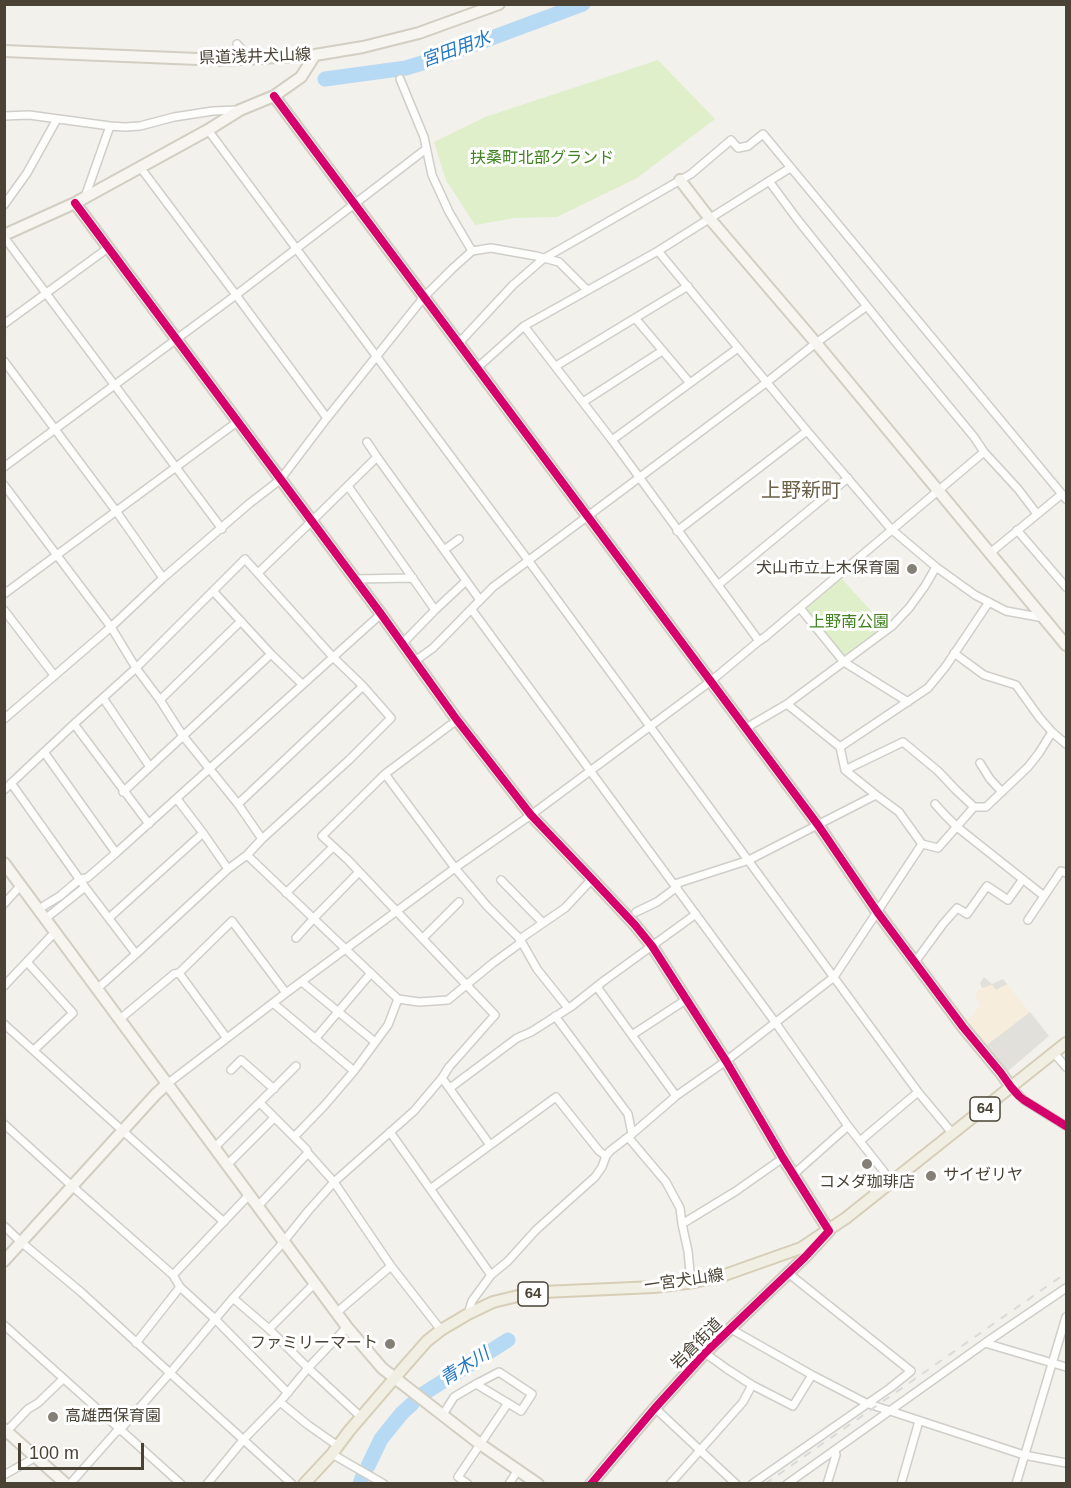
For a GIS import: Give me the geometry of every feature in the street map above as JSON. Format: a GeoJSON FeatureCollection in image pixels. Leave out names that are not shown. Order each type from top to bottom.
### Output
{"type":"FeatureCollection","features":[{"type":"Feature","properties":{"kind":"main road","name":"一宮犬山線"},"geometry":{"type":"LineString","coordinates":[[304,1484],[427,1341],[468,1314],[493,1302],[543,1292],[654,1287],[719,1277],[801,1248],[829,1231],[1066,1043]]}},
{"type":"Feature","properties":{"kind":"street","name":"県道浅井犬山線"},"geometry":{"type":"LineString","coordinates":[[4,51],[242,60],[315,55],[363,47],[418,33],[499,4]]}},
{"type":"Feature","properties":{"kind":"street"},"geometry":{"type":"LineString","coordinates":[[237,44],[242,50],[242,60]]}},
{"type":"Feature","properties":{"kind":"street"},"geometry":{"type":"LineString","coordinates":[[222,529],[4,236],[75,203],[240,110],[274,96],[301,77],[315,55]]}},
{"type":"Feature","properties":{"kind":"street"},"geometry":{"type":"LineString","coordinates":[[400,79],[424,137],[432,175],[449,212],[472,251]]}},
{"type":"Feature","properties":{"kind":"street"},"geometry":{"type":"LineString","coordinates":[[274,96],[818,825],[878,913],[963,1027],[1011,1088],[1024,1100],[1066,1126]]}},
{"type":"Feature","properties":{"kind":"street"},"geometry":{"type":"LineString","coordinates":[[4,116],[29,115],[110,126],[140,126],[174,117],[213,111],[240,110]]}},
{"type":"Feature","properties":{"kind":"street"},"geometry":{"type":"LineString","coordinates":[[4,205],[27,173],[57,119]]}},
{"type":"Feature","properties":{"kind":"street"},"geometry":{"type":"LineString","coordinates":[[85,197],[110,126]]}},
{"type":"Feature","properties":{"kind":"street"},"geometry":{"type":"LineString","coordinates":[[208,130],[528,560],[918,1092],[953,1134]]}},
{"type":"Feature","properties":{"kind":"street"},"geometry":{"type":"LineString","coordinates":[[459,343],[513,285],[545,258],[691,174],[731,140],[738,148],[748,146],[763,135],[1064,497],[1037,514],[990,553]]}},
{"type":"Feature","properties":{"kind":"street"},"geometry":{"type":"LineString","coordinates":[[4,466],[296,250],[426,149]]}},
{"type":"Feature","properties":{"kind":"street"},"geometry":{"type":"LineString","coordinates":[[140,167],[327,418]]}},
{"type":"Feature","properties":{"kind":"street"},"geometry":{"type":"LineString","coordinates":[[477,368],[524,326],[658,251],[790,168]]}},
{"type":"Feature","properties":{"kind":"street"},"geometry":{"type":"LineString","coordinates":[[680,180],[710,219],[939,490],[1066,645]]}},
{"type":"Feature","properties":{"kind":"street"},"geometry":{"type":"LineString","coordinates":[[770,181],[797,219],[984,452],[1018,489],[1037,514]]}},
{"type":"Feature","properties":{"kind":"street"},"geometry":{"type":"LineString","coordinates":[[75,203],[381,614],[457,720],[531,815],[652,946],[726,1061],[829,1231]]}},
{"type":"Feature","properties":{"kind":"street"},"geometry":{"type":"LineString","coordinates":[[4,324],[108,248]]}},
{"type":"Feature","properties":{"kind":"street"},"geometry":{"type":"LineString","coordinates":[[4,719],[111,627],[163,578],[280,480],[424,297],[472,251],[491,249],[559,262],[587,290]]}},
{"type":"Feature","properties":{"kind":"street"},"geometry":{"type":"LineString","coordinates":[[658,251],[891,529],[936,567],[975,595],[1006,611],[1044,618]]}},
{"type":"Feature","properties":{"kind":"street"},"geometry":{"type":"LineString","coordinates":[[556,366],[688,286]]}},
{"type":"Feature","properties":{"kind":"street"},"geometry":{"type":"LineString","coordinates":[[415,661],[433,648],[493,587],[867,306]]}},
{"type":"Feature","properties":{"kind":"street"},"geometry":{"type":"LineString","coordinates":[[634,318],[690,383]]}},
{"type":"Feature","properties":{"kind":"street"},"geometry":{"type":"LineString","coordinates":[[524,326],[612,440],[759,641]]}},
{"type":"Feature","properties":{"kind":"street"},"geometry":{"type":"LineString","coordinates":[[612,440],[738,348]]}},
{"type":"Feature","properties":{"kind":"street"},"geometry":{"type":"LineString","coordinates":[[583,402],[662,351]]}},
{"type":"Feature","properties":{"kind":"street"},"geometry":{"type":"LineString","coordinates":[[4,361],[163,578]]}},
{"type":"Feature","properties":{"kind":"street"},"geometry":{"type":"LineString","coordinates":[[4,594],[237,422]]}},
{"type":"Feature","properties":{"kind":"street"},"geometry":{"type":"LineString","coordinates":[[677,531],[807,431]]}},
{"type":"Feature","properties":{"kind":"street"},"geometry":{"type":"LineString","coordinates":[[367,442],[480,600]]}},
{"type":"Feature","properties":{"kind":"street"},"geometry":{"type":"LineString","coordinates":[[4,1261],[167,1084],[226,1037],[711,681],[984,452]]}},
{"type":"Feature","properties":{"kind":"street"},"geometry":{"type":"LineString","coordinates":[[258,573],[376,457]]}},
{"type":"Feature","properties":{"kind":"street"},"geometry":{"type":"LineString","coordinates":[[718,585],[848,478]]}},
{"type":"Feature","properties":{"kind":"street"},"geometry":{"type":"LineString","coordinates":[[4,485],[111,627],[183,736],[238,804],[262,839]]}},
{"type":"Feature","properties":{"kind":"street"},"geometry":{"type":"LineString","coordinates":[[348,486],[435,610]]}},
{"type":"Feature","properties":{"kind":"street"},"geometry":{"type":"LineString","coordinates":[[1017,530],[1066,587]]}},
{"type":"Feature","properties":{"kind":"street"},"geometry":{"type":"LineString","coordinates":[[444,550],[459,539]]}},
{"type":"Feature","properties":{"kind":"street"},"geometry":{"type":"LineString","coordinates":[[4,790],[136,668],[245,559],[391,718],[246,855],[97,988]]}},
{"type":"Feature","properties":{"kind":"street"},"geometry":{"type":"LineString","coordinates":[[746,728],[787,704],[892,626],[909,608],[936,567]]}},
{"type":"Feature","properties":{"kind":"street"},"geometry":{"type":"LineString","coordinates":[[355,579],[413,578]]}},
{"type":"Feature","properties":{"kind":"street"},"geometry":{"type":"LineString","coordinates":[[402,644],[466,581]]}},
{"type":"Feature","properties":{"kind":"street"},"geometry":{"type":"LineString","coordinates":[[213,591],[302,684]]}},
{"type":"Feature","properties":{"kind":"street"},"geometry":{"type":"LineString","coordinates":[[840,747],[928,688],[989,602]]}},
{"type":"Feature","properties":{"kind":"street"},"geometry":{"type":"LineString","coordinates":[[800,608],[844,662],[908,702]]}},
{"type":"Feature","properties":{"kind":"street"},"geometry":{"type":"LineString","coordinates":[[4,610],[54,675]]}},
{"type":"Feature","properties":{"kind":"street"},"geometry":{"type":"LineString","coordinates":[[472,610],[676,886],[848,1126],[892,1182]]}},
{"type":"Feature","properties":{"kind":"street"},"geometry":{"type":"LineString","coordinates":[[42,914],[80,879],[87,878],[116,853],[381,614]]}},
{"type":"Feature","properties":{"kind":"street"},"geometry":{"type":"LineString","coordinates":[[160,700],[241,621]]}},
{"type":"Feature","properties":{"kind":"street"},"geometry":{"type":"LineString","coordinates":[[954,653],[984,675],[1016,685],[1039,717],[1066,744]]}},
{"type":"Feature","properties":{"kind":"street"},"geometry":{"type":"LineString","coordinates":[[123,792],[271,654]]}},
{"type":"Feature","properties":{"kind":"street"},"geometry":{"type":"LineString","coordinates":[[238,804],[363,686]]}},
{"type":"Feature","properties":{"kind":"street"},"geometry":{"type":"LineString","coordinates":[[103,698],[150,767]]}},
{"type":"Feature","properties":{"kind":"street"},"geometry":{"type":"LineString","coordinates":[[787,704],[840,747],[845,770],[899,813],[922,844],[938,848],[974,807]]}},
{"type":"Feature","properties":{"kind":"street"},"geometry":{"type":"LineString","coordinates":[[63,1379],[6,1430],[68,1484],[120,1430],[334,1182],[414,1111],[442,1078],[449,1066],[495,1015],[348,860],[322,836],[386,774],[457,720]]}},
{"type":"Feature","properties":{"kind":"street"},"geometry":{"type":"LineString","coordinates":[[74,724],[148,824]]}},
{"type":"Feature","properties":{"kind":"street"},"geometry":{"type":"LineString","coordinates":[[845,770],[903,742],[938,771],[974,807],[986,807],[1028,767],[1052,732]]}},
{"type":"Feature","properties":{"kind":"street"},"geometry":{"type":"LineString","coordinates":[[44,752],[116,853]]}},
{"type":"Feature","properties":{"kind":"street"},"geometry":{"type":"LineString","coordinates":[[980,763],[982,769],[1002,792]]}},
{"type":"Feature","properties":{"kind":"street"},"geometry":{"type":"LineString","coordinates":[[386,774],[455,868],[487,906],[520,939],[537,969],[568,1008]]}},
{"type":"Feature","properties":{"kind":"street"},"geometry":{"type":"LineString","coordinates":[[11,783],[136,954]]}},
{"type":"Feature","properties":{"kind":"street"},"geometry":{"type":"LineString","coordinates":[[636,912],[657,902],[676,886],[749,860],[876,795]]}},
{"type":"Feature","properties":{"kind":"street"},"geometry":{"type":"LineString","coordinates":[[177,799],[228,869]]}},
{"type":"Feature","properties":{"kind":"street"},"geometry":{"type":"LineString","coordinates":[[935,804],[957,827],[1044,896]]}},
{"type":"Feature","properties":{"kind":"street"},"geometry":{"type":"LineString","coordinates":[[109,918],[203,833]]}},
{"type":"Feature","properties":{"kind":"street"},"geometry":{"type":"LineString","coordinates":[[468,1314],[472,1301],[491,1275],[508,1261],[536,1230],[595,1177],[606,1156],[616,1145],[630,1136],[676,1096],[726,1061],[834,977],[922,844]]}},
{"type":"Feature","properties":{"kind":"street"},"geometry":{"type":"LineString","coordinates":[[286,893],[333,847]]}},
{"type":"Feature","properties":{"kind":"street"},"geometry":{"type":"LineString","coordinates":[[246,855],[398,999],[419,1002],[448,1000],[492,963],[519,944],[520,939],[565,908],[592,879]]}},
{"type":"Feature","properties":{"kind":"street"},"geometry":{"type":"LineString","coordinates":[[4,863],[347,1327],[382,1368],[442,1416],[538,1484]]}},
{"type":"Feature","properties":{"kind":"street"},"geometry":{"type":"LineString","coordinates":[[296,938],[359,872]]}},
{"type":"Feature","properties":{"kind":"street"},"geometry":{"type":"LineString","coordinates":[[1028,920],[1061,872],[1066,873]]}},
{"type":"Feature","properties":{"kind":"street"},"geometry":{"type":"LineString","coordinates":[[915,962],[957,908],[967,915],[987,886],[1008,900],[1023,879]]}},
{"type":"Feature","properties":{"kind":"street"},"geometry":{"type":"LineString","coordinates":[[501,880],[543,923]]}},
{"type":"Feature","properties":{"kind":"street"},"geometry":{"type":"LineString","coordinates":[[4,904],[21,885]]}},
{"type":"Feature","properties":{"kind":"street"},"geometry":{"type":"LineString","coordinates":[[42,914],[85,887]]}},
{"type":"Feature","properties":{"kind":"street"},"geometry":{"type":"LineString","coordinates":[[423,938],[459,902]]}},
{"type":"Feature","properties":{"kind":"street"},"geometry":{"type":"LineString","coordinates":[[450,1088],[517,1038],[531,1032],[568,1008],[696,914]]}},
{"type":"Feature","properties":{"kind":"street"},"geometry":{"type":"LineString","coordinates":[[120,1019],[174,974],[179,973],[232,921],[286,993]]}},
{"type":"Feature","properties":{"kind":"street"},"geometry":{"type":"LineString","coordinates":[[4,987],[55,932]]}},
{"type":"Feature","properties":{"kind":"street"},"geometry":{"type":"LineString","coordinates":[[27,962],[73,1013],[34,1050]]}},
{"type":"Feature","properties":{"kind":"street"},"geometry":{"type":"LineString","coordinates":[[179,973],[226,1037]]}},
{"type":"Feature","properties":{"kind":"street"},"geometry":{"type":"LineString","coordinates":[[315,1039],[371,973]]}},
{"type":"Feature","properties":{"kind":"street"},"geometry":{"type":"LineString","coordinates":[[302,982],[375,1042]]}},
{"type":"Feature","properties":{"kind":"street"},"geometry":{"type":"LineString","coordinates":[[597,987],[676,1096]]}},
{"type":"Feature","properties":{"kind":"street"},"geometry":{"type":"LineString","coordinates":[[294,1137],[354,1071],[388,1025],[398,999]]}},
{"type":"Feature","properties":{"kind":"street"},"geometry":{"type":"LineString","coordinates":[[632,1035],[687,999]]}},
{"type":"Feature","properties":{"kind":"street"},"geometry":{"type":"LineString","coordinates":[[273,1003],[354,1071]]}},
{"type":"Feature","properties":{"kind":"street"},"geometry":{"type":"LineString","coordinates":[[555,1016],[628,1114],[630,1136],[666,1182],[680,1208],[690,1272],[687,1283]]}},
{"type":"Feature","properties":{"kind":"street"},"geometry":{"type":"LineString","coordinates":[[4,1024],[224,1222]]}},
{"type":"Feature","properties":{"kind":"street"},"geometry":{"type":"LineString","coordinates":[[1054,1053],[1066,1067]]}},
{"type":"Feature","properties":{"kind":"street"},"geometry":{"type":"LineString","coordinates":[[231,1070],[241,1060],[274,1089]]}},
{"type":"Feature","properties":{"kind":"street"},"geometry":{"type":"LineString","coordinates":[[214,1148],[296,1066]]}},
{"type":"Feature","properties":{"kind":"street"},"geometry":{"type":"LineString","coordinates":[[442,1078],[490,1145]]}},
{"type":"Feature","properties":{"kind":"street"},"geometry":{"type":"LineString","coordinates":[[860,1141],[918,1092]]}},
{"type":"Feature","properties":{"kind":"street"},"geometry":{"type":"LineString","coordinates":[[430,1189],[556,1096],[598,1151],[606,1156]]}},
{"type":"Feature","properties":{"kind":"street"},"geometry":{"type":"LineString","coordinates":[[260,1103],[307,1150],[334,1182],[391,1266],[441,1330]]}},
{"type":"Feature","properties":{"kind":"street"},"geometry":{"type":"LineString","coordinates":[[227,1165],[274,1118]]}},
{"type":"Feature","properties":{"kind":"street"},"geometry":{"type":"LineString","coordinates":[[4,1125],[173,1275],[180,1287],[288,1393]]}},
{"type":"Feature","properties":{"kind":"street"},"geometry":{"type":"LineString","coordinates":[[794,1174],[848,1126]]}},
{"type":"Feature","properties":{"kind":"street"},"geometry":{"type":"LineString","coordinates":[[390,1132],[491,1275]]}},
{"type":"Feature","properties":{"kind":"street"},"geometry":{"type":"LineString","coordinates":[[258,1206],[308,1153]]}},
{"type":"Feature","properties":{"kind":"street"},"geometry":{"type":"LineString","coordinates":[[682,1224],[736,1191],[783,1158]]}},
{"type":"Feature","properties":{"kind":"street"},"geometry":{"type":"LineString","coordinates":[[173,1275],[249,1195]]}},
{"type":"Feature","properties":{"kind":"street"},"geometry":{"type":"LineString","coordinates":[[4,1226],[81,1292],[292,1484]]}},
{"type":"Feature","properties":{"kind":"street","name":"岩倉街道"},"geometry":{"type":"LineString","coordinates":[[591,1484],[705,1353],[829,1231]]}},
{"type":"Feature","properties":{"kind":"street"},"geometry":{"type":"LineString","coordinates":[[336,1312],[391,1266]]}},
{"type":"Feature","properties":{"kind":"street"},"geometry":{"type":"LineString","coordinates":[[752,1484],[911,1371],[788,1273]]}},
{"type":"Feature","properties":{"kind":"street"},"geometry":{"type":"LineString","coordinates":[[269,1329],[315,1283]]}},
{"type":"Feature","properties":{"kind":"street"},"geometry":{"type":"LineString","coordinates":[[136,1343],[180,1287]]}},
{"type":"Feature","properties":{"kind":"street"},"geometry":{"type":"LineString","coordinates":[[787,1484],[1066,1288]]}},
{"type":"Feature","properties":{"kind":"street"},"geometry":{"type":"LineString","coordinates":[[233,1298],[362,1417]]}},
{"type":"Feature","properties":{"kind":"street"},"geometry":{"type":"LineString","coordinates":[[1016,1484],[1066,1317]]}},
{"type":"Feature","properties":{"kind":"street"},"geometry":{"type":"LineString","coordinates":[[4,1325],[181,1484]]}},
{"type":"Feature","properties":{"kind":"street"},"geometry":{"type":"LineString","coordinates":[[207,1484],[244,1439],[347,1327]]}},
{"type":"Feature","properties":{"kind":"street"},"geometry":{"type":"LineString","coordinates":[[731,1329],[866,1403],[1024,1455],[1066,1463]]}},
{"type":"Feature","properties":{"kind":"street"},"geometry":{"type":"LineString","coordinates":[[985,1343],[1066,1366]]}},
{"type":"Feature","properties":{"kind":"street"},"geometry":{"type":"LineString","coordinates":[[705,1353],[727,1369],[793,1406],[812,1375]]}},
{"type":"Feature","properties":{"kind":"street"},"geometry":{"type":"LineString","coordinates":[[442,1416],[454,1397],[476,1384],[499,1372],[532,1394],[521,1412],[476,1384]]}},
{"type":"Feature","properties":{"kind":"street"},"geometry":{"type":"LineString","coordinates":[[670,1484],[743,1402],[752,1384]]}},
{"type":"Feature","properties":{"kind":"street"},"geometry":{"type":"LineString","coordinates":[[280,1402],[335,1450],[384,1484]]}},
{"type":"Feature","properties":{"kind":"street"},"geometry":{"type":"LineString","coordinates":[[468,1484],[458,1477],[508,1403]]}},
{"type":"Feature","properties":{"kind":"street"},"geometry":{"type":"LineString","coordinates":[[655,1408],[736,1484]]}},
{"type":"Feature","properties":{"kind":"street"},"geometry":{"type":"LineString","coordinates":[[901,1484],[919,1421]]}},
{"type":"Feature","properties":{"kind":"street"},"geometry":{"type":"LineString","coordinates":[[827,1484],[836,1455],[835,1449]]}},
{"type":"Feature","properties":{"kind":"street"},"geometry":{"type":"LineString","coordinates":[[4,1475],[36,1457]]}},
{"type":"Feature","properties":{"kind":"street"},"geometry":{"type":"LineString","coordinates":[[509,1484],[518,1470]]}},
{"type":"Feature","properties":{"kind":"shaded area"},"geometry":{"type":"Polygon","coordinates":[[[984,977],[992,984],[1003,979],[1049,1036],[1008,1071],[967,1020],[980,1007],[975,993],[982,988],[980,983],[984,977]]]}},
{"type":"Feature","properties":{"kind":"shaded area"},"geometry":{"type":"Polygon","coordinates":[[[984,977],[992,984],[1003,979],[1007,984],[996,990],[992,985],[982,988],[980,983],[984,977]]]}},
{"type":"Feature","properties":{"kind":"shaded area"},"geometry":{"type":"Polygon","coordinates":[[[1030,1012],[1049,1036],[1008,1071],[987,1045],[1030,1012]]]}},
{"type":"Feature","properties":{"kind":"green space","name":"扶桑町北部グランド"},"geometry":{"type":"Polygon","coordinates":[[[658,60],[715,119],[637,178],[557,217],[515,218],[475,225],[446,180],[434,142],[485,117],[658,60]]]}},
{"type":"Feature","properties":{"kind":"green space","name":"上野南公園"},"geometry":{"type":"Polygon","coordinates":[[[840,577],[887,628],[844,655],[806,608],[840,577]]]}},
{"type":"Feature","properties":{"kind":"waterway","name":"宮田用水"},"geometry":{"type":"LineString","coordinates":[[325,79],[406,68],[583,4]]}},
{"type":"Feature","properties":{"kind":"waterway","name":"青木川"},"geometry":{"type":"LineString","coordinates":[[423,1394],[508,1340]]}},
{"type":"Feature","properties":{"kind":"waterway","name":"青木川"},"geometry":{"type":"LineString","coordinates":[[368,1466],[381,1439],[412,1404]]}},
{"type":"Feature","properties":{"kind":"waterway","name":"青木川"},"geometry":{"type":"LineString","coordinates":[[360,1484],[362,1478]]}},
{"type":"Feature","properties":{"kind":"railway"},"geometry":{"type":"LineString","coordinates":[[765,1484],[1066,1273]]}},
{"type":"Feature","properties":{"kind":"cycle path"},"geometry":{"type":"LineString","coordinates":[[274,96],[818,825],[878,913],[963,1027],[1019,1096],[1066,1126]]}},
{"type":"Feature","properties":{"kind":"cycle path"},"geometry":{"type":"LineString","coordinates":[[75,203],[381,614],[457,720],[531,815],[652,946],[726,1061],[829,1231],[705,1353],[591,1484]]}},
{"type":"Feature","properties":{"kind":"place","name":"犬山市立上木保育園"},"geometry":{"type":"Point","coordinates":[912,569]}},
{"type":"Feature","properties":{"kind":"place","name":"コメダ珈琲店"},"geometry":{"type":"Point","coordinates":[867,1164]}},
{"type":"Feature","properties":{"kind":"place","name":"サイゼリヤ"},"geometry":{"type":"Point","coordinates":[931,1176]}},
{"type":"Feature","properties":{"kind":"place","name":"ファミリーマート"},"geometry":{"type":"Point","coordinates":[390,1344]}},
{"type":"Feature","properties":{"kind":"place","name":"高雄西保育園"},"geometry":{"type":"Point","coordinates":[53,1417]}},
{"type":"Feature","properties":{"kind":"district","name":"上野新町"},"geometry":{"type":"Point","coordinates":[801,491]}}]}
